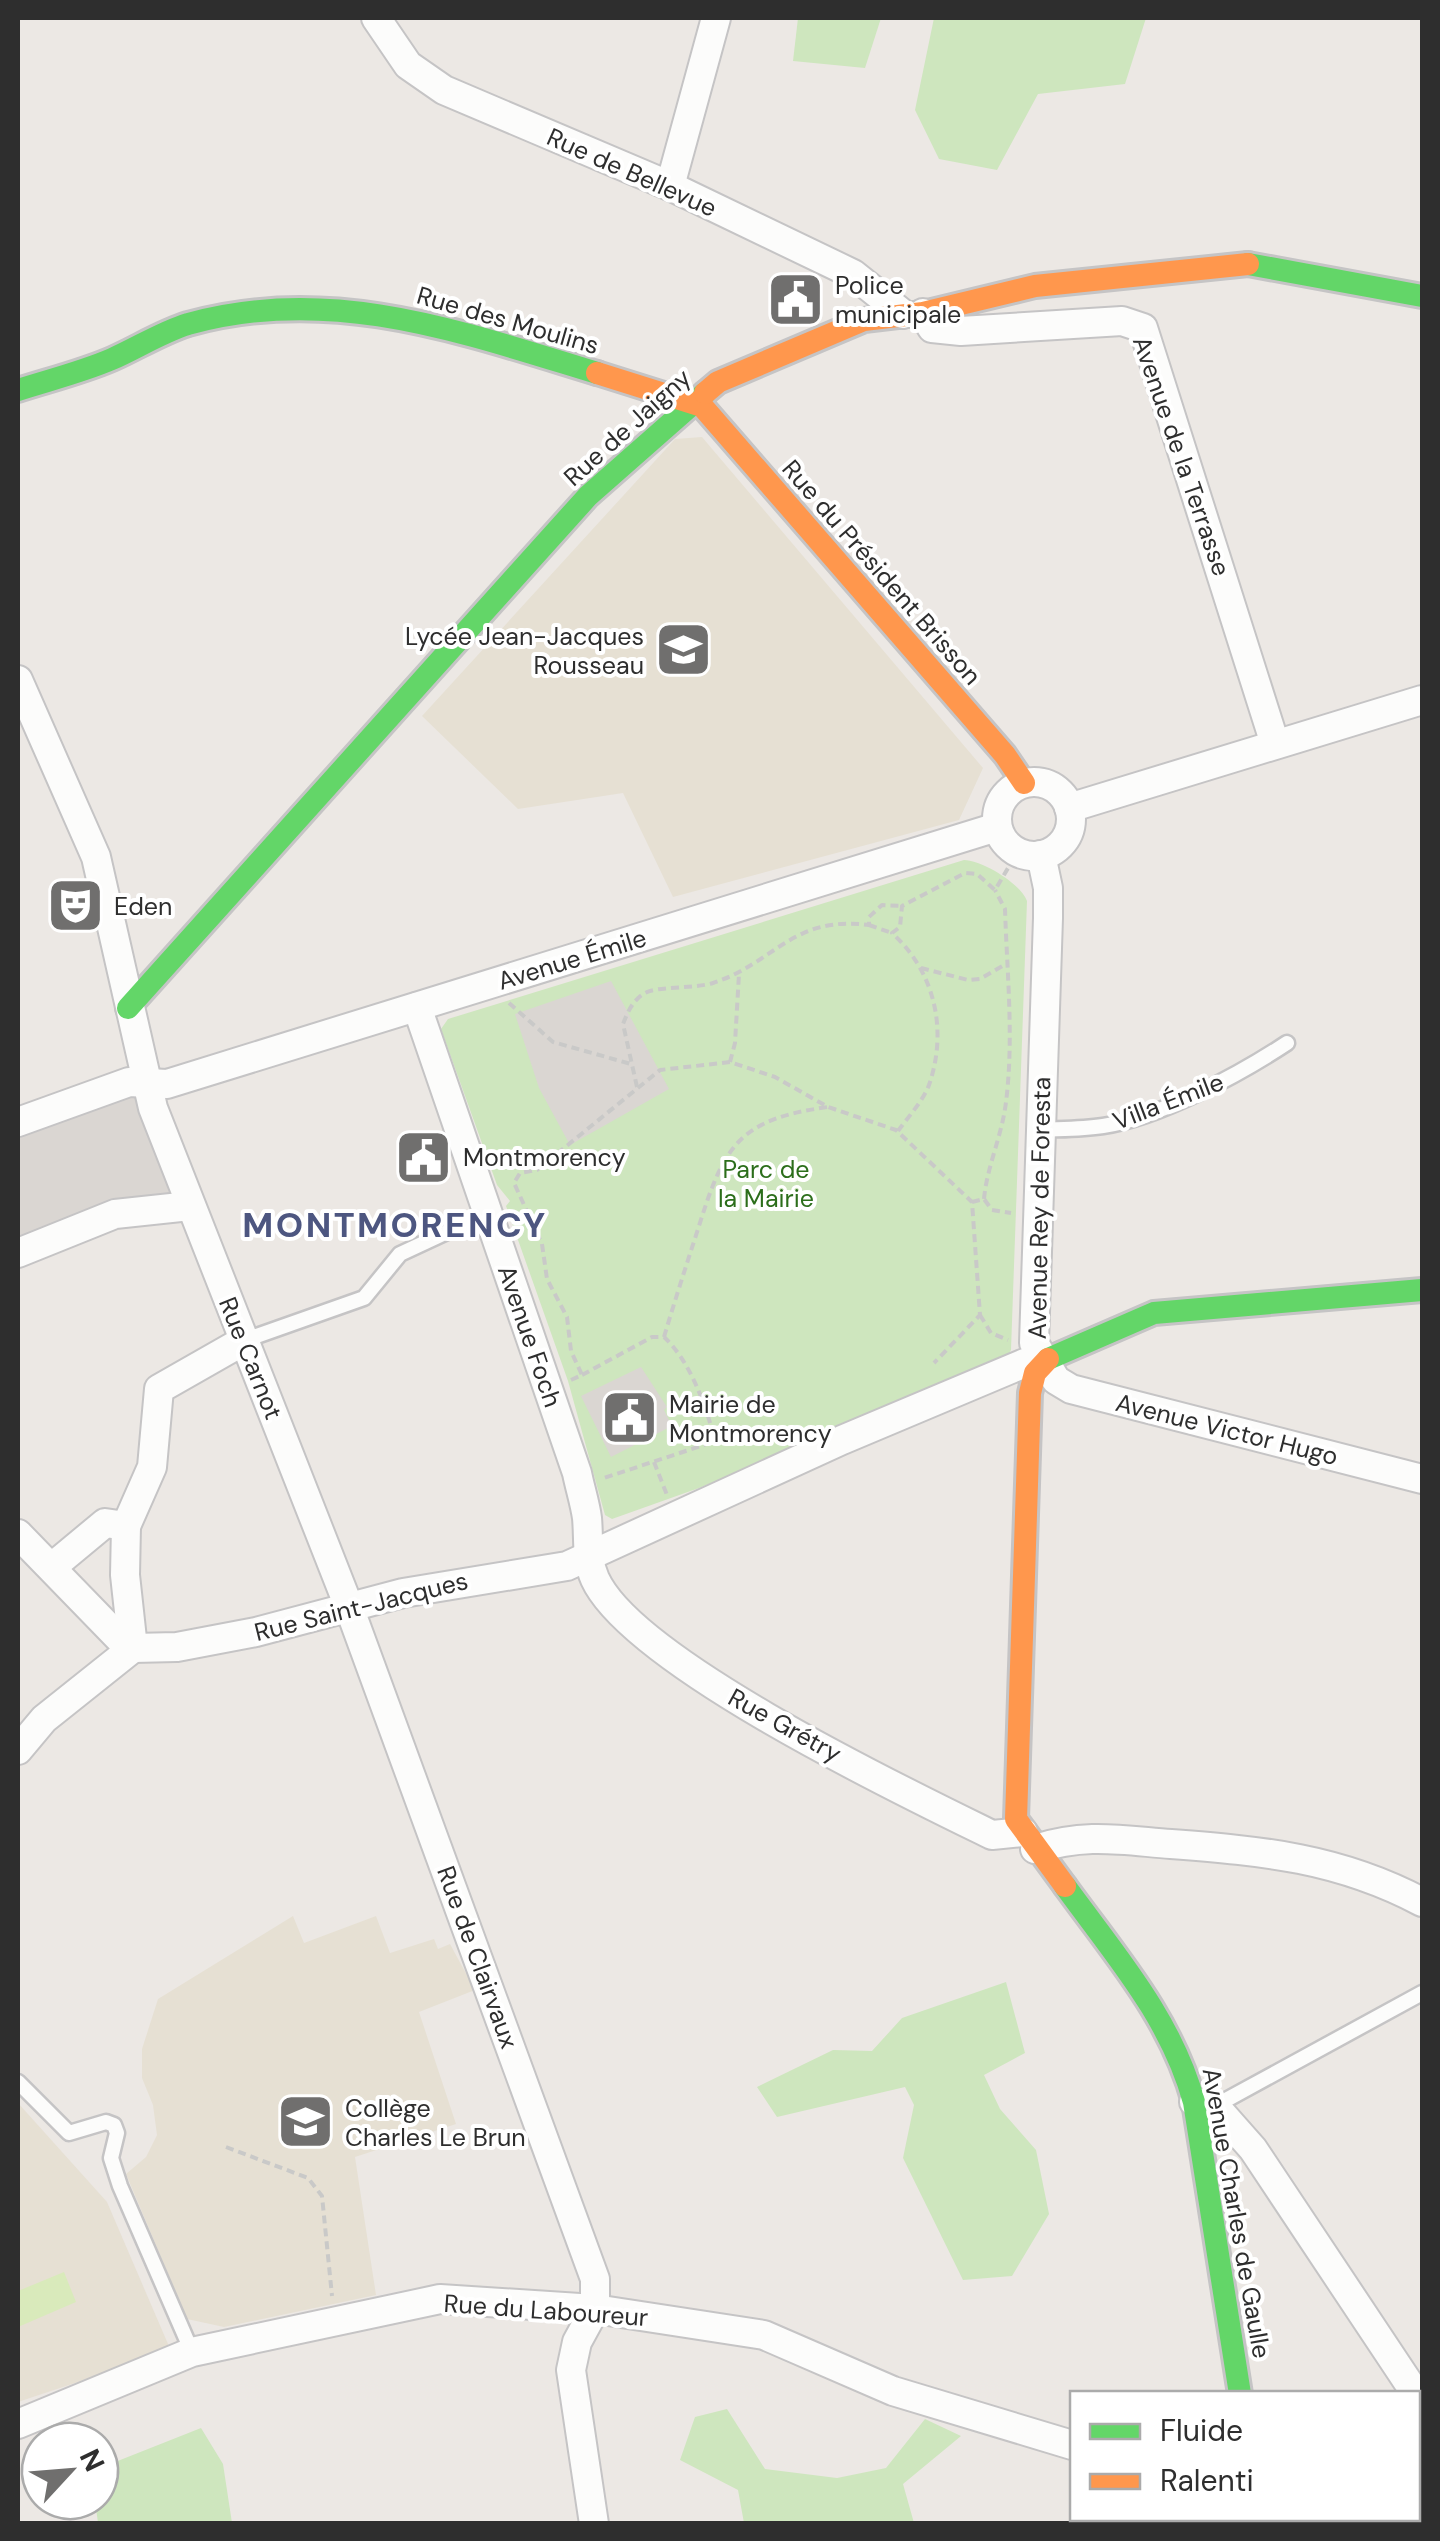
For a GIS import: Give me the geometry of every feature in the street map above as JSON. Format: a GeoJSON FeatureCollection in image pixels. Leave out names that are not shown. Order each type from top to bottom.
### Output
{"type":"FeatureCollection","features":[{"type":"Feature","properties":{"kind":"street","name":"Rue de Bellevue"},"geometry":{"type":"LineString","coordinates":[[376,18],[408,66],[444,90],[670,186],[853,274],[912,313]]}},
{"type":"Feature","properties":{"kind":"street"},"geometry":{"type":"LineString","coordinates":[[670,186],[716,18]]}},
{"type":"Feature","properties":{"kind":"street","name":"Rue de Jaigny"},"geometry":{"type":"LineString","coordinates":[[128,1008],[588,496],[718,382],[864,320],[1035,286],[1224,263],[1260,264],[1422,296]]}},
{"type":"Feature","properties":{"kind":"street","name":"Rue des Moulins"},"geometry":{"type":"LineString","coordinates":[[18,390],[108,360],[185,324],[255,310],[310,308],[422,320],[694,402]]}},
{"type":"Feature","properties":{"kind":"street","name":"Avenue de la Terrasse"},"geometry":{"type":"LineString","coordinates":[[912,313],[932,328],[961,331],[1122,321],[1144,328],[1275,744]]}},
{"type":"Feature","properties":{"kind":"street","name":"Rue du Président Brisson"},"geometry":{"type":"LineString","coordinates":[[694,402],[702,406],[1005,754],[1024,783]]}},
{"type":"Feature","properties":{"kind":"street","name":"Rue Carnot"},"geometry":{"type":"LineString","coordinates":[[18,680],[96,857],[150,1095],[349,1607]]}},
{"type":"Feature","properties":{"kind":"street"},"geometry":{"type":"LineString","coordinates":[[1069,808],[1422,700]]}},
{"type":"Feature","properties":{"kind":"street"},"geometry":{"type":"LineString","coordinates":[[1024,783],[1046,784],[1064,798],[1069,808],[1071,820],[1062,843],[1030,854],[1009,848],[997,827],[1005,796],[1024,783]]}},
{"type":"Feature","properties":{"kind":"street","name":"Avenue Émile"},"geometry":{"type":"LineString","coordinates":[[18,1122],[128,1082],[150,1095],[168,1084],[997,827]]}},
{"type":"Feature","properties":{"kind":"street","name":"Avenue Rey de Foresta"},"geometry":{"type":"LineString","coordinates":[[1029,1840],[1014,1808],[1028,1418],[1032,1383],[1042,1362],[1034,1332],[1048,918],[1048,888],[1030,854]]}},
{"type":"Feature","properties":{"kind":"street","name":"Avenue Foch"},"geometry":{"type":"LineString","coordinates":[[416,1007],[580,1486],[588,1555]]}},
{"type":"Feature","properties":{"kind":"street"},"geometry":{"type":"LineString","coordinates":[[18,1254],[114,1214],[190,1206]]}},
{"type":"Feature","properties":{"kind":"street"},"geometry":{"type":"LineString","coordinates":[[1042,1362],[1154,1313],[1422,1290]]}},
{"type":"Feature","properties":{"kind":"street"},"geometry":{"type":"LineString","coordinates":[[133,1648],[125,1575],[129,1538],[126,1526],[152,1467],[159,1388],[245,1340]]}},
{"type":"Feature","properties":{"kind":"street","name":"Avenue Victor Hugo"},"geometry":{"type":"LineString","coordinates":[[1042,1362],[1056,1380],[1070,1389],[1422,1479]]}},
{"type":"Feature","properties":{"kind":"street","name":"Rue Saint-Jacques"},"geometry":{"type":"LineString","coordinates":[[133,1648],[204,1642],[480,1576],[567,1566],[1008,1370],[1042,1362]]}},
{"type":"Feature","properties":{"kind":"street"},"geometry":{"type":"LineString","coordinates":[[52,1567],[105,1523],[126,1526]]}},
{"type":"Feature","properties":{"kind":"street"},"geometry":{"type":"LineString","coordinates":[[18,1534],[133,1648]]}},
{"type":"Feature","properties":{"kind":"street","name":"Rue Grétry"},"geometry":{"type":"LineString","coordinates":[[588,1555],[603,1594],[624,1615],[739,1700],[992,1835],[1029,1840]]}},
{"type":"Feature","properties":{"kind":"street","name":"Rue de Clairvaux"},"geometry":{"type":"LineString","coordinates":[[349,1607],[570,2210],[594,2279],[595,2309]]}},
{"type":"Feature","properties":{"kind":"street"},"geometry":{"type":"LineString","coordinates":[[18,1750],[44,1719],[133,1648]]}},
{"type":"Feature","properties":{"kind":"street"},"geometry":{"type":"LineString","coordinates":[[1029,1840],[1091,1836],[1304,1857],[1354,1871],[1422,1902]]}},
{"type":"Feature","properties":{"kind":"street","name":"Avenue Charles de Gaulle"},"geometry":{"type":"LineString","coordinates":[[1029,1840],[1162,2019],[1204,2104],[1240,2391]]}},
{"type":"Feature","properties":{"kind":"street"},"geometry":{"type":"LineString","coordinates":[[1204,2104],[1253,2149],[1413,2391]]}},
{"type":"Feature","properties":{"kind":"street","name":"Rue du Laboureur"},"geometry":{"type":"LineString","coordinates":[[18,2424],[192,2352],[440,2299],[595,2309],[764,2335],[894,2392],[1070,2444]]}},
{"type":"Feature","properties":{"kind":"street"},"geometry":{"type":"LineString","coordinates":[[594,2524],[571,2370],[577,2342],[595,2309]]}},
{"type":"Feature","properties":{"kind":"lane","name":"Villa Émile"},"geometry":{"type":"LineString","coordinates":[[1041,1130],[1107,1126],[1158,1108],[1246,1070],[1286,1043]]}},
{"type":"Feature","properties":{"kind":"lane"},"geometry":{"type":"LineString","coordinates":[[245,1340],[364,1298],[400,1254],[488,1213]]}},
{"type":"Feature","properties":{"kind":"lane"},"geometry":{"type":"LineString","coordinates":[[1204,2104],[1422,1993]]}},
{"type":"Feature","properties":{"kind":"lane"},"geometry":{"type":"LineString","coordinates":[[18,2082],[69,2133],[106,2122],[114,2126],[117,2133],[111,2158],[120,2186],[192,2352]]}},
{"type":"Feature","properties":{"kind":"path"},"geometry":{"type":"LineString","coordinates":[[996,890],[1030,854]]}},
{"type":"Feature","properties":{"kind":"path"},"geometry":{"type":"LineString","coordinates":[[869,925],[869,918],[882,905],[902,906],[965,874],[977,874],[996,890],[1005,909],[1006,1100],[984,1200]]}},
{"type":"Feature","properties":{"kind":"path"},"geometry":{"type":"LineString","coordinates":[[892,933],[900,927],[902,906]]}},
{"type":"Feature","properties":{"kind":"path"},"geometry":{"type":"LineString","coordinates":[[637,1088],[623,1024],[641,996],[656,988],[696,988],[739,974],[774,945],[811,928],[869,925],[892,933],[921,968],[941,1030],[928,1088],[898,1131]]}},
{"type":"Feature","properties":{"kind":"path"},"geometry":{"type":"LineString","coordinates":[[921,968],[968,980],[980,979],[1007,963]]}},
{"type":"Feature","properties":{"kind":"path"},"geometry":{"type":"LineString","coordinates":[[730,1062],[739,974]]}},
{"type":"Feature","properties":{"kind":"path"},"geometry":{"type":"LineString","coordinates":[[493,984],[527,1022],[553,1042],[631,1064]]}},
{"type":"Feature","properties":{"kind":"path"},"geometry":{"type":"LineString","coordinates":[[582,1375],[571,1351],[567,1316],[547,1279],[542,1244],[514,1183],[520,1173],[536,1170],[660,1070],[730,1062],[775,1077],[828,1107],[898,1131],[972,1202],[977,1222],[976,1300],[980,1315],[1002,1341],[1034,1332]]}},
{"type":"Feature","properties":{"kind":"path"},"geometry":{"type":"LineString","coordinates":[[664,1337],[718,1166],[760,1125],[784,1115],[828,1107]]}},
{"type":"Feature","properties":{"kind":"path"},"geometry":{"type":"LineString","coordinates":[[972,1202],[984,1200],[1000,1212],[1037,1214]]}},
{"type":"Feature","properties":{"kind":"path"},"geometry":{"type":"LineString","coordinates":[[934,1363],[980,1315]]}},
{"type":"Feature","properties":{"kind":"path"},"geometry":{"type":"LineString","coordinates":[[549,1391],[652,1338],[664,1337],[676,1348],[707,1412],[712,1433],[704,1445],[580,1486]]}},
{"type":"Feature","properties":{"kind":"path"},"geometry":{"type":"LineString","coordinates":[[654,1462],[677,1515]]}},
{"type":"Feature","properties":{"kind":"path"},"geometry":{"type":"LineString","coordinates":[[226,2147],[308,2178],[322,2196],[335,2321]]}},
{"type":"Feature","properties":{"kind":"shaded area","name":"Lycée Jean-Jacques Rousseau"},"geometry":{"type":"Polygon","coordinates":[[[702,437],[983,768],[959,820],[673,897],[623,793],[518,809],[422,716],[675,439],[702,437]]]}},
{"type":"Feature","properties":{"kind":"shaded area"},"geometry":{"type":"Polygon","coordinates":[[[611,981],[669,1089],[570,1145],[539,1088],[515,1014],[611,981]]]}},
{"type":"Feature","properties":{"kind":"shaded area"},"geometry":{"type":"Polygon","coordinates":[[[146,1081],[190,1206],[18,1253],[18,1122],[146,1081]]]}},
{"type":"Feature","properties":{"kind":"shaded area","name":"Mairie de Montmorency"},"geometry":{"type":"Polygon","coordinates":[[[641,1367],[667,1407],[664,1410],[672,1426],[611,1457],[581,1396],[641,1367]]]}},
{"type":"Feature","properties":{"kind":"shaded area","name":"Collège Charles Le Brun"},"geometry":{"type":"Polygon","coordinates":[[[293,1916],[304,1943],[376,1916],[390,1953],[434,1939],[438,1949],[450,1944],[475,1990],[419,2012],[456,2124],[355,2157],[376,2295],[224,2327],[187,2319],[126,2174],[146,2157],[157,2135],[153,2105],[142,2078],[142,2049],[158,1999],[293,1916]]]}},
{"type":"Feature","properties":{"kind":"shaded area"},"geometry":{"type":"Polygon","coordinates":[[[18,2103],[107,2202],[171,2351],[18,2402],[18,2103]]]}},
{"type":"Feature","properties":{"kind":"green space"},"geometry":{"type":"Polygon","coordinates":[[[798,18],[881,18],[865,68],[793,61],[798,18]]]}},
{"type":"Feature","properties":{"kind":"green space"},"geometry":{"type":"Polygon","coordinates":[[[934,18],[1146,18],[1125,84],[1038,94],[997,170],[939,159],[915,110],[934,18]]]}},
{"type":"Feature","properties":{"kind":"green space","name":"Parc de la Mairie"},"geometry":{"type":"Polygon","coordinates":[[[964,860],[1000,874],[1027,901],[1011,1350],[1005,1360],[699,1488],[612,1519],[605,1515],[568,1381],[506,1206],[510,1201],[497,1185],[441,1029],[448,1019],[964,860]]]}},
{"type":"Feature","properties":{"kind":"green space"},"geometry":{"type":"Polygon","coordinates":[[[1006,1982],[1025,2053],[984,2075],[1000,2109],[1036,2150],[1049,2214],[1012,2276],[963,2280],[903,2158],[914,2105],[905,2087],[777,2117],[757,2087],[833,2050],[872,2051],[902,2018],[1006,1982]]]}},
{"type":"Feature","properties":{"kind":"green space"},"geometry":{"type":"Polygon","coordinates":[[[64,2272],[76,2302],[18,2327],[18,2291],[64,2272]]]}},
{"type":"Feature","properties":{"kind":"green space"},"geometry":{"type":"Polygon","coordinates":[[[727,2409],[765,2469],[837,2478],[886,2468],[925,2419],[961,2436],[903,2484],[914,2523],[744,2523],[738,2490],[680,2460],[695,2417],[727,2409]]]}},
{"type":"Feature","properties":{"kind":"green space"},"geometry":{"type":"Polygon","coordinates":[[[201,2428],[223,2464],[232,2523],[98,2523],[120,2521],[120,2460],[201,2428]]]}},
{"type":"Feature","properties":{"kind":"traffic: fast"},"geometry":{"type":"LineString","coordinates":[[1248,264],[1422,296]]}},
{"type":"Feature","properties":{"kind":"traffic: fast"},"geometry":{"type":"LineString","coordinates":[[18,390],[101,364],[188,324],[241,313],[293,309],[395,318],[496,342],[597,373]]}},
{"type":"Feature","properties":{"kind":"traffic: fast"},"geometry":{"type":"LineString","coordinates":[[128,1008],[588,496],[705,393]]}},
{"type":"Feature","properties":{"kind":"traffic: fast"},"geometry":{"type":"LineString","coordinates":[[1048,1359],[1154,1313],[1422,1290]]}},
{"type":"Feature","properties":{"kind":"traffic: fast"},"geometry":{"type":"LineString","coordinates":[[1065,1886],[1140,1988],[1184,2071],[1194,2102],[1240,2391]]}},
{"type":"Feature","properties":{"kind":"traffic: slow"},"geometry":{"type":"LineString","coordinates":[[705,393],[718,382],[864,320],[923,313],[1035,286],[1248,264]]}},
{"type":"Feature","properties":{"kind":"traffic: slow"},"geometry":{"type":"LineString","coordinates":[[597,373],[702,406],[1005,755],[1024,783]]}},
{"type":"Feature","properties":{"kind":"traffic: slow"},"geometry":{"type":"LineString","coordinates":[[1048,1359],[1035,1373],[1030,1393],[1016,1819],[1065,1886]]}},
{"type":"Feature","properties":{"kind":"place","name":"Police municipale"},"geometry":{"type":"Point","coordinates":[796,299]}},
{"type":"Feature","properties":{"kind":"place","name":"Lycée Jean-Jacques Rousseau"},"geometry":{"type":"Point","coordinates":[683,650]}},
{"type":"Feature","properties":{"kind":"place","name":"Eden"},"geometry":{"type":"Point","coordinates":[75,906]}},
{"type":"Feature","properties":{"kind":"place","name":"Montmorency"},"geometry":{"type":"Point","coordinates":[424,1157]}},
{"type":"Feature","properties":{"kind":"place","name":"Mairie de Montmorency"},"geometry":{"type":"Point","coordinates":[630,1418]}},
{"type":"Feature","properties":{"kind":"place","name":"Collège Charles Le Brun"},"geometry":{"type":"Point","coordinates":[306,2122]}},
{"type":"Feature","properties":{"kind":"district","name":"MONTMORENCY"},"geometry":{"type":"Point","coordinates":[395,1225]}}]}
